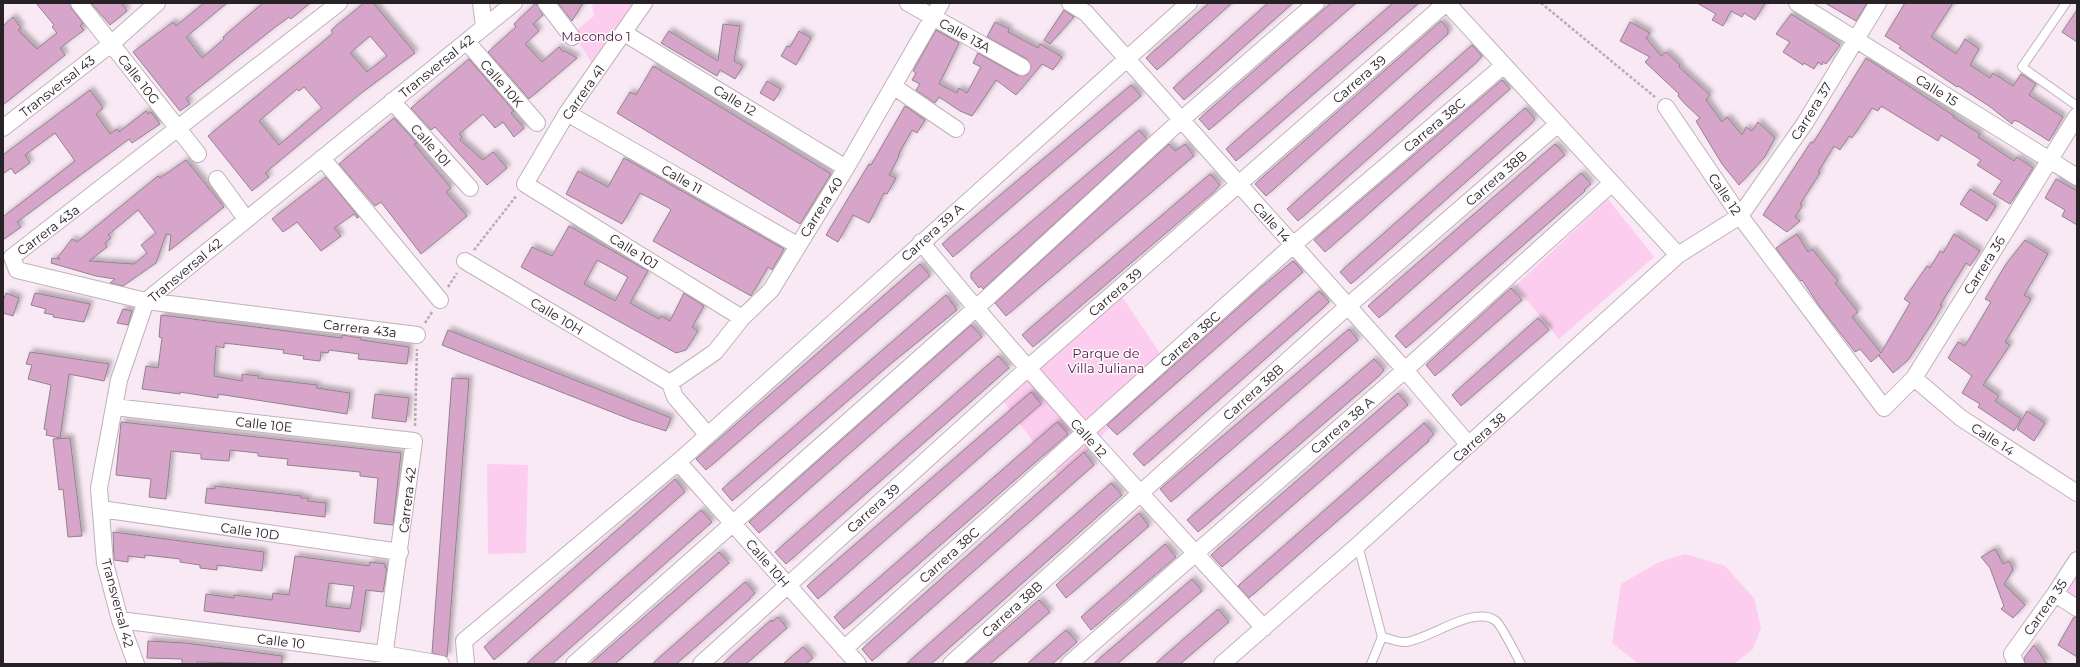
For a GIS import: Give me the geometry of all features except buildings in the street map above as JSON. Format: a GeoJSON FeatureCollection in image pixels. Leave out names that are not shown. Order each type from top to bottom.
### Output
{"type":"FeatureCollection","features":[{"type":"Feature","properties":{"kind":"street","name":"Calle 10G"},"geometry":{"type":"LineString","coordinates":[[79,3],[198,154]]}},
{"type":"Feature","properties":{"kind":"street","name":"Transversal 43"},"geometry":{"type":"LineString","coordinates":[[3,128],[111,44],[158,3]]}},
{"type":"Feature","properties":{"kind":"street","name":"Carrera 43a"},"geometry":{"type":"LineString","coordinates":[[339,3],[178,130],[12,257],[8,265],[17,270],[146,301],[417,335]]}},
{"type":"Feature","properties":{"kind":"street"},"geometry":{"type":"LineString","coordinates":[[481,3],[484,26]]}},
{"type":"Feature","properties":{"kind":"street","name":"Transversal 42"},"geometry":{"type":"LineString","coordinates":[[136,664],[120,620],[105,564],[99,488],[119,380],[146,301],[514,3]]}},
{"type":"Feature","properties":{"kind":"street"},"geometry":{"type":"LineString","coordinates":[[546,3],[572,37]]}},
{"type":"Feature","properties":{"kind":"street","name":"Carrera 41"},"geometry":{"type":"LineString","coordinates":[[525,184],[567,113],[644,3]]}},
{"type":"Feature","properties":{"kind":"street","name":"Calle 13A"},"geometry":{"type":"LineString","coordinates":[[908,3],[937,10],[1022,67]]}},
{"type":"Feature","properties":{"kind":"street","name":"Calle 14"},"geometry":{"type":"LineString","coordinates":[[1070,3],[1089,8],[1125,59],[1348,306],[1469,445]]}},
{"type":"Feature","properties":{"kind":"street","name":"Carrera 39 A"},"geometry":{"type":"LineString","coordinates":[[466,664],[464,641],[678,462],[1188,3]]}},
{"type":"Feature","properties":{"kind":"street"},"geometry":{"type":"LineString","coordinates":[[574,664],[732,522],[975,309],[1181,120],[1316,3]]}},
{"type":"Feature","properties":{"kind":"street"},"geometry":{"type":"LineString","coordinates":[[1446,3],[1678,255]]}},
{"type":"Feature","properties":{"kind":"street","name":"Carrera 39"},"geometry":{"type":"LineString","coordinates":[[701,664],[1028,368],[1446,3]]}},
{"type":"Feature","properties":{"kind":"street","name":"Calle 15"},"geometry":{"type":"LineString","coordinates":[[1797,3],[2077,177]]}},
{"type":"Feature","properties":{"kind":"street","name":"Carrera 37"},"geometry":{"type":"LineString","coordinates":[[1740,216],[1805,123],[1878,3]]}},
{"type":"Feature","properties":{"kind":"street","name":"Carrera 40"},"geometry":{"type":"LineString","coordinates":[[670,383],[715,352],[742,318],[771,290],[797,245],[846,168],[937,10]]}},
{"type":"Feature","properties":{"kind":"street","name":"Calle 12"},"geometry":{"type":"LineString","coordinates":[[624,33],[846,168]]}},
{"type":"Feature","properties":{"kind":"street","name":"Calle 10K"},"geometry":{"type":"LineString","coordinates":[[467,42],[537,124]]}},
{"type":"Feature","properties":{"kind":"street","name":"Carrera 38C"},"geometry":{"type":"LineString","coordinates":[[844,648],[1293,245],[1504,65]]}},
{"type":"Feature","properties":{"kind":"street"},"geometry":{"type":"LineString","coordinates":[[893,86],[956,129]]}},
{"type":"Feature","properties":{"kind":"street","name":"Calle 10I"},"geometry":{"type":"LineString","coordinates":[[392,101],[470,188]]}},
{"type":"Feature","properties":{"kind":"street","name":"Calle 12"},"geometry":{"type":"LineString","coordinates":[[1666,107],[1740,216],[1884,408]]}},
{"type":"Feature","properties":{"kind":"street","name":"Calle 11"},"geometry":{"type":"LineString","coordinates":[[567,113],[797,245]]}},
{"type":"Feature","properties":{"kind":"street","name":"Carrera 36"},"geometry":{"type":"LineString","coordinates":[[1884,408],[1914,378],[2077,116]]}},
{"type":"Feature","properties":{"kind":"street","name":"Carrera 38B"},"geometry":{"type":"LineString","coordinates":[[951,664],[1348,306],[1558,124]]}},
{"type":"Feature","properties":{"kind":"street"},"geometry":{"type":"LineString","coordinates":[[322,158],[440,300]]}},
{"type":"Feature","properties":{"kind":"street"},"geometry":{"type":"LineString","coordinates":[[217,179],[246,220]]}},
{"type":"Feature","properties":{"kind":"street","name":"Carrera 38 A"},"geometry":{"type":"LineString","coordinates":[[1069,664],[1405,370],[1612,183]]}},
{"type":"Feature","properties":{"kind":"street","name":"Calle 10J"},"geometry":{"type":"LineString","coordinates":[[525,184],[742,318]]}},
{"type":"Feature","properties":{"kind":"street","name":"Carrera 38"},"geometry":{"type":"LineString","coordinates":[[1222,664],[1358,545],[1678,255],[1740,216]]}},
{"type":"Feature","properties":{"kind":"street","name":"Calle 12"},"geometry":{"type":"LineString","coordinates":[[921,242],[975,309],[1085,433],[1264,628]]}},
{"type":"Feature","properties":{"kind":"street","name":"Calle 10H"},"geometry":{"type":"LineString","coordinates":[[465,261],[670,383]]}},
{"type":"Feature","properties":{"kind":"street","name":"Calle 14"},"geometry":{"type":"LineString","coordinates":[[1914,378],[1961,418],[2077,493]]}},
{"type":"Feature","properties":{"kind":"street"},"geometry":{"type":"LineString","coordinates":[[670,383],[675,397],[708,434]]}},
{"type":"Feature","properties":{"kind":"street","name":"Calle 10E"},"geometry":{"type":"LineString","coordinates":[[114,407],[414,441]]}},
{"type":"Feature","properties":{"kind":"street","name":"Carrera 42"},"geometry":{"type":"LineString","coordinates":[[383,659],[400,552],[414,441]]}},
{"type":"Feature","properties":{"kind":"street","name":"Calle 10H"},"geometry":{"type":"LineString","coordinates":[[678,462],[858,664]]}},
{"type":"Feature","properties":{"kind":"street","name":"Calle 10D"},"geometry":{"type":"LineString","coordinates":[[101,509],[400,552]]}},
{"type":"Feature","properties":{"kind":"street","name":"Carrera 35"},"geometry":{"type":"LineString","coordinates":[[2014,659],[2077,560]]}},
{"type":"Feature","properties":{"kind":"street"},"geometry":{"type":"LineString","coordinates":[[2055,594],[2077,608]]}},
{"type":"Feature","properties":{"kind":"street","name":"Calle 10"},"geometry":{"type":"LineString","coordinates":[[120,620],[383,659],[441,664]]}},
{"type":"Feature","properties":{"kind":"lane"},"geometry":{"type":"LineString","coordinates":[[2066,3],[2022,67],[2077,106]]}},
{"type":"Feature","properties":{"kind":"lane"},"geometry":{"type":"LineString","coordinates":[[1358,545],[1382,636],[1371,664]]}},
{"type":"Feature","properties":{"kind":"lane"},"geometry":{"type":"LineString","coordinates":[[1382,636],[1403,642],[1421,639],[1464,619],[1482,616],[1496,621],[1521,664]]}},
{"type":"Feature","properties":{"kind":"path"},"geometry":{"type":"LineString","coordinates":[[1541,3],[1666,107]]}},
{"type":"Feature","properties":{"kind":"path"},"geometry":{"type":"LineString","coordinates":[[414,441],[417,335]]}},
{"type":"Feature","properties":{"kind":"green space","name":"Macondo 1"},"geometry":{"type":"Polygon","coordinates":[[[592,3],[640,3],[594,68],[574,32],[594,16],[592,3]]]}},
{"type":"Feature","properties":{"kind":"green space"},"geometry":{"type":"Polygon","coordinates":[[[1608,199],[1654,257],[1559,339],[1515,286],[1608,199]]]}},
{"type":"Feature","properties":{"kind":"green space","name":"Parque de Villa Juliana"},"geometry":{"type":"Polygon","coordinates":[[[1112,282],[1168,365],[1061,480],[1004,402],[1112,282]]]}},
{"type":"Feature","properties":{"kind":"green space"},"geometry":{"type":"Polygon","coordinates":[[[487,464],[528,465],[526,553],[488,554],[487,464]]]}},
{"type":"Feature","properties":{"kind":"green space"},"geometry":{"type":"Polygon","coordinates":[[[1685,554],[1725,566],[1754,598],[1761,628],[1753,649],[1734,664],[1639,664],[1612,643],[1621,584],[1659,562],[1685,554]]]}},
{"type":"Feature","properties":{"kind":"green space"},"geometry":{"type":"Polygon","coordinates":[[[2077,575],[2077,599],[2065,591],[2077,575]]]}}]}
